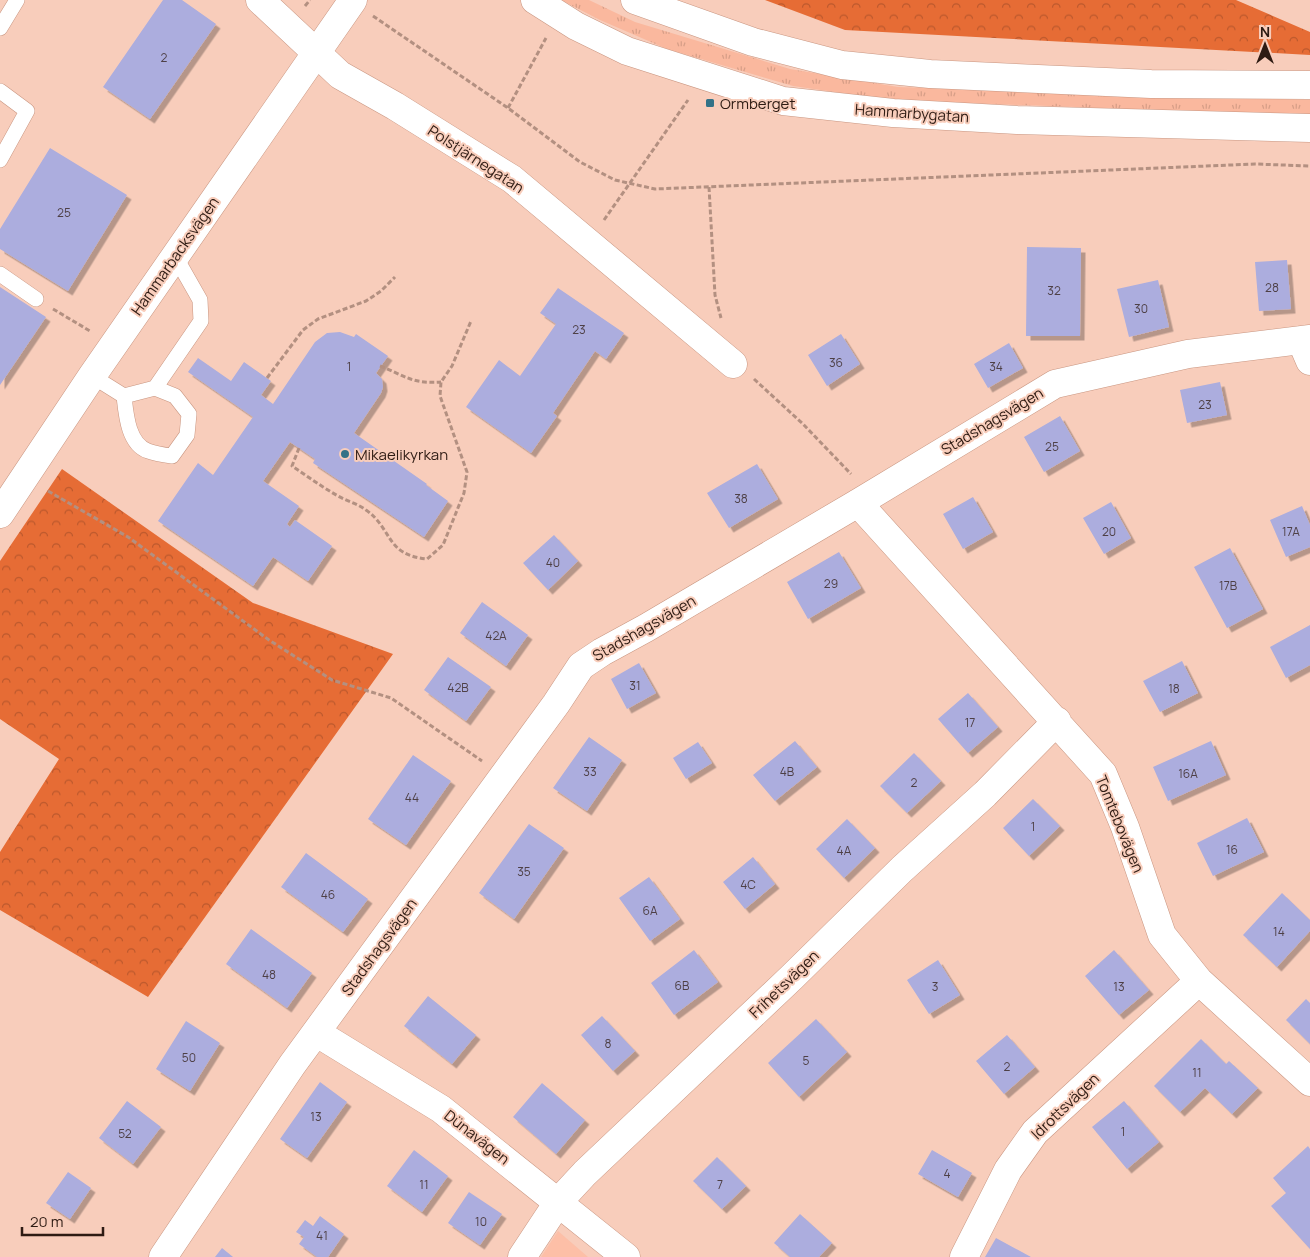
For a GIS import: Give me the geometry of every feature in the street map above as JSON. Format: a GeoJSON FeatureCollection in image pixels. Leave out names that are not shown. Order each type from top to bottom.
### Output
{"type":"FeatureCollection","features":[{"type":"Feature","properties":{"kind":"street","name":"Polstjärnegatan"},"geometry":{"type":"LineString","coordinates":[[260,0],[340,75],[395,106],[512,179],[733,364]]}},
{"type":"Feature","properties":{"kind":"street","name":"Hammarbygatan"},"geometry":{"type":"LineString","coordinates":[[535,0],[576,26],[628,51],[783,101],[893,113],[1017,120],[1310,128]]}},
{"type":"Feature","properties":{"kind":"street"},"geometry":{"type":"LineString","coordinates":[[635,0],[753,42],[842,65],[930,74],[1151,84],[1310,85]]}},
{"type":"Feature","properties":{"kind":"street","name":"Hammarbacksvägen"},"geometry":{"type":"LineString","coordinates":[[10,492],[353,1]]}},
{"type":"Feature","properties":{"kind":"street","name":"Stadshagsvägen"},"geometry":{"type":"LineString","coordinates":[[163,1257],[292,1065],[581,666],[1056,384],[1188,354],[1307,347]]}},
{"type":"Feature","properties":{"kind":"street","name":"Tomtebovägen"},"geometry":{"type":"LineString","coordinates":[[858,503],[1103,774],[1125,827],[1162,935],[1199,982],[1310,1082]]}},
{"type":"Feature","properties":{"kind":"street","name":"Frihetsvägen"},"geometry":{"type":"LineString","coordinates":[[522,1257],[559,1201],[585,1173],[902,869],[985,794],[1057,721]]}},
{"type":"Feature","properties":{"kind":"street","name":"Idrottsvägen"},"geometry":{"type":"LineString","coordinates":[[964,1257],[1008,1170],[1034,1132],[1199,982]]}},
{"type":"Feature","properties":{"kind":"street","name":"Dünavägen"},"geometry":{"type":"LineString","coordinates":[[317,1033],[441,1109],[559,1201],[626,1257]]}},
{"type":"Feature","properties":{"kind":"lane"},"geometry":{"type":"LineString","coordinates":[[0,28],[17,0]]}},
{"type":"Feature","properties":{"kind":"lane"},"geometry":{"type":"LineString","coordinates":[[0,91],[27,110],[0,160]]}},
{"type":"Feature","properties":{"kind":"lane"},"geometry":{"type":"LineString","coordinates":[[155,388],[201,321],[200,300],[175,256]]}},
{"type":"Feature","properties":{"kind":"lane"},"geometry":{"type":"LineString","coordinates":[[0,274],[36,299]]}},
{"type":"Feature","properties":{"kind":"lane"},"geometry":{"type":"LineString","coordinates":[[92,376],[124,396],[155,388],[175,396],[189,414],[187,434],[172,456],[147,451],[135,440],[127,420],[124,396]]}},
{"type":"Feature","properties":{"kind":"path"},"geometry":{"type":"LineString","coordinates":[[353,1],[508,108],[580,162],[603,175],[628,184],[655,189],[1254,164],[1310,166]]}},
{"type":"Feature","properties":{"kind":"path"},"geometry":{"type":"LineString","coordinates":[[508,108],[548,35]]}},
{"type":"Feature","properties":{"kind":"path"},"geometry":{"type":"LineString","coordinates":[[586,241],[602,223],[690,97]]}},
{"type":"Feature","properties":{"kind":"path"},"geometry":{"type":"LineString","coordinates":[[709,187],[714,295],[721,321]]}},
{"type":"Feature","properties":{"kind":"path"},"geometry":{"type":"LineString","coordinates":[[267,378],[303,330],[318,319],[366,301],[381,291],[395,277]]}},
{"type":"Feature","properties":{"kind":"path"},"geometry":{"type":"LineString","coordinates":[[36,299],[93,332]]}},
{"type":"Feature","properties":{"kind":"path"},"geometry":{"type":"LineString","coordinates":[[299,448],[292,466],[337,495],[366,510],[380,524],[388,539],[399,549],[411,557],[427,559],[443,545],[464,492],[467,472],[462,452],[447,420],[440,396],[441,382],[452,366],[472,321]]}},
{"type":"Feature","properties":{"kind":"path"},"geometry":{"type":"LineString","coordinates":[[733,364],[758,382],[803,424],[854,477],[858,503]]}},
{"type":"Feature","properties":{"kind":"path"},"geometry":{"type":"LineString","coordinates":[[380,366],[405,379],[421,384],[441,382]]}},
{"type":"Feature","properties":{"kind":"path"},"geometry":{"type":"LineString","coordinates":[[10,492],[49,491],[128,538],[277,645],[332,680],[391,698],[503,776]]}},
{"type":"Feature","properties":{"kind":"shaded area"},"geometry":{"type":"Polygon","coordinates":[[[558,1231],[588,1257],[541,1257],[558,1231]]]}},
{"type":"Feature","properties":{"kind":"green space"},"geometry":{"type":"Polygon","coordinates":[[[561,0],[589,0],[635,22],[790,69],[898,87],[1310,100],[1310,116],[890,100],[793,86],[667,49],[600,20],[561,0]]]}},
{"type":"Feature","properties":{"kind":"green space"},"geometry":{"type":"Polygon","coordinates":[[[765,0],[1236,0],[1310,32],[1310,55],[845,30],[765,0]]]}},
{"type":"Feature","properties":{"kind":"green space"},"geometry":{"type":"Polygon","coordinates":[[[62,469],[253,603],[393,654],[148,997],[0,910],[0,852],[59,759],[0,719],[0,561],[62,469]]]}},
{"type":"Feature","properties":{"kind":"building"},"geometry":{"type":"Polygon","coordinates":[[[163,0],[182,0],[216,24],[150,119],[103,87],[163,0]]]}},
{"type":"Feature","properties":{"kind":"building"},"geometry":{"type":"Polygon","coordinates":[[[50,148],[127,195],[68,291],[0,249],[0,229],[50,148]]]}},
{"type":"Feature","properties":{"kind":"building"},"geometry":{"type":"Polygon","coordinates":[[[1027,247],[1081,248],[1080,336],[1026,336],[1027,247]]]}},
{"type":"Feature","properties":{"kind":"building"},"geometry":{"type":"Polygon","coordinates":[[[1287,260],[1291,309],[1259,311],[1255,262],[1287,260]]]}},
{"type":"Feature","properties":{"kind":"building"},"geometry":{"type":"Polygon","coordinates":[[[1158,280],[1169,327],[1129,337],[1117,289],[1158,280]]]}},
{"type":"Feature","properties":{"kind":"building"},"geometry":{"type":"Polygon","coordinates":[[[0,287],[46,317],[0,385],[0,287]]]}},
{"type":"Feature","properties":{"kind":"building"},"geometry":{"type":"Polygon","coordinates":[[[558,288],[624,333],[606,359],[595,351],[553,413],[557,416],[531,453],[466,407],[499,360],[520,376],[556,324],[540,313],[558,288]]]}},
{"type":"Feature","properties":{"kind":"building","name":"Mikaelikyrkan"},"geometry":{"type":"Polygon","coordinates":[[[340,332],[354,337],[356,334],[388,356],[376,373],[382,379],[383,387],[381,393],[354,433],[448,501],[424,537],[313,463],[315,459],[290,442],[263,481],[299,506],[287,524],[290,527],[295,520],[332,546],[308,581],[273,557],[253,586],[158,521],[198,463],[213,475],[253,417],[188,372],[198,358],[231,381],[244,362],[271,381],[261,395],[273,404],[315,342],[327,333],[340,332]]]}},
{"type":"Feature","properties":{"kind":"building"},"geometry":{"type":"Polygon","coordinates":[[[841,334],[860,364],[827,386],[808,355],[841,334]]]}},
{"type":"Feature","properties":{"kind":"building"},"geometry":{"type":"Polygon","coordinates":[[[1009,343],[1023,368],[988,388],[974,364],[1009,343]]]}},
{"type":"Feature","properties":{"kind":"building"},"geometry":{"type":"Polygon","coordinates":[[[1220,382],[1227,415],[1187,423],[1180,390],[1220,382]]]}},
{"type":"Feature","properties":{"kind":"building"},"geometry":{"type":"Polygon","coordinates":[[[1060,416],[1080,451],[1044,472],[1024,437],[1060,416]]]}},
{"type":"Feature","properties":{"kind":"building"},"geometry":{"type":"Polygon","coordinates":[[[757,464],[778,499],[729,528],[707,493],[757,464]]]}},
{"type":"Feature","properties":{"kind":"building"},"geometry":{"type":"Polygon","coordinates":[[[973,497],[993,532],[963,549],[943,514],[973,497]]]}},
{"type":"Feature","properties":{"kind":"building"},"geometry":{"type":"Polygon","coordinates":[[[1111,502],[1131,538],[1104,554],[1083,518],[1111,502]]]}},
{"type":"Feature","properties":{"kind":"building"},"geometry":{"type":"Polygon","coordinates":[[[1302,506],[1310,525],[1310,547],[1286,557],[1270,520],[1302,506]]]}},
{"type":"Feature","properties":{"kind":"building"},"geometry":{"type":"Polygon","coordinates":[[[554,535],[578,561],[548,590],[523,563],[554,535]]]}},
{"type":"Feature","properties":{"kind":"building"},"geometry":{"type":"Polygon","coordinates":[[[1230,548],[1263,609],[1227,628],[1194,567],[1230,548]]]}},
{"type":"Feature","properties":{"kind":"building"},"geometry":{"type":"Polygon","coordinates":[[[839,552],[861,588],[808,619],[787,582],[839,552]]]}},
{"type":"Feature","properties":{"kind":"building"},"geometry":{"type":"Polygon","coordinates":[[[482,602],[528,635],[506,666],[460,633],[482,602]]]}},
{"type":"Feature","properties":{"kind":"building"},"geometry":{"type":"Polygon","coordinates":[[[1310,625],[1310,665],[1286,678],[1270,647],[1310,625]]]}},
{"type":"Feature","properties":{"kind":"building"},"geometry":{"type":"Polygon","coordinates":[[[448,657],[491,687],[466,721],[424,690],[448,657]]]}},
{"type":"Feature","properties":{"kind":"building"},"geometry":{"type":"Polygon","coordinates":[[[1182,661],[1198,693],[1160,712],[1143,681],[1182,661]]]}},
{"type":"Feature","properties":{"kind":"building"},"geometry":{"type":"Polygon","coordinates":[[[639,663],[656,693],[627,709],[611,679],[639,663]]]}},
{"type":"Feature","properties":{"kind":"building"},"geometry":{"type":"Polygon","coordinates":[[[968,693],[998,727],[968,753],[938,719],[968,693]]]}},
{"type":"Feature","properties":{"kind":"building"},"geometry":{"type":"Polygon","coordinates":[[[589,737],[622,760],[587,811],[553,788],[589,737]]]}},
{"type":"Feature","properties":{"kind":"building"},"geometry":{"type":"Polygon","coordinates":[[[795,741],[817,767],[775,801],[753,775],[795,741]]]}},
{"type":"Feature","properties":{"kind":"building"},"geometry":{"type":"Polygon","coordinates":[[[1211,741],[1226,775],[1168,801],[1153,767],[1211,741]]]}},
{"type":"Feature","properties":{"kind":"building"},"geometry":{"type":"Polygon","coordinates":[[[698,742],[712,763],[686,779],[673,758],[698,742]]]}},
{"type":"Feature","properties":{"kind":"building"},"geometry":{"type":"Polygon","coordinates":[[[914,753],[941,781],[907,813],[880,786],[914,753]]]}},
{"type":"Feature","properties":{"kind":"building"},"geometry":{"type":"Polygon","coordinates":[[[413,755],[451,781],[406,845],[368,819],[413,755]]]}},
{"type":"Feature","properties":{"kind":"building"},"geometry":{"type":"Polygon","coordinates":[[[1033,799],[1060,826],[1029,856],[1003,828],[1033,799]]]}},
{"type":"Feature","properties":{"kind":"building"},"geometry":{"type":"Polygon","coordinates":[[[1247,818],[1264,852],[1213,876],[1197,843],[1247,818]]]}},
{"type":"Feature","properties":{"kind":"building"},"geometry":{"type":"Polygon","coordinates":[[[847,819],[875,848],[844,878],[816,849],[847,819]]]}},
{"type":"Feature","properties":{"kind":"building"},"geometry":{"type":"Polygon","coordinates":[[[529,824],[564,848],[514,919],[479,893],[529,824]]]}},
{"type":"Feature","properties":{"kind":"building"},"geometry":{"type":"Polygon","coordinates":[[[306,853],[368,899],[343,932],[281,887],[306,853]]]}},
{"type":"Feature","properties":{"kind":"building"},"geometry":{"type":"Polygon","coordinates":[[[753,857],[775,884],[745,909],[723,882],[753,857]]]}},
{"type":"Feature","properties":{"kind":"building"},"geometry":{"type":"Polygon","coordinates":[[[649,877],[680,919],[650,941],[619,898],[649,877]]]}},
{"type":"Feature","properties":{"kind":"building"},"geometry":{"type":"Polygon","coordinates":[[[1282,893],[1310,920],[1310,931],[1277,967],[1243,935],[1282,893]]]}},
{"type":"Feature","properties":{"kind":"building"},"geometry":{"type":"Polygon","coordinates":[[[251,929],[312,973],[287,1008],[226,964],[251,929]]]}},
{"type":"Feature","properties":{"kind":"building"},"geometry":{"type":"Polygon","coordinates":[[[694,950],[718,982],[674,1015],[651,983],[694,950]]]}},
{"type":"Feature","properties":{"kind":"building"},"geometry":{"type":"Polygon","coordinates":[[[1114,950],[1149,990],[1119,1015],[1085,976],[1114,950]]]}},
{"type":"Feature","properties":{"kind":"building"},"geometry":{"type":"Polygon","coordinates":[[[938,960],[960,995],[929,1014],[907,980],[938,960]]]}},
{"type":"Feature","properties":{"kind":"building"},"geometry":{"type":"Polygon","coordinates":[[[428,996],[476,1035],[452,1064],[404,1026],[428,996]]]}},
{"type":"Feature","properties":{"kind":"building"},"geometry":{"type":"Polygon","coordinates":[[[1306,999],[1310,1003],[1310,1044],[1286,1020],[1306,999]]]}},
{"type":"Feature","properties":{"kind":"building"},"geometry":{"type":"Polygon","coordinates":[[[602,1016],[635,1051],[613,1071],[581,1035],[602,1016]]]}},
{"type":"Feature","properties":{"kind":"building"},"geometry":{"type":"Polygon","coordinates":[[[816,1019],[847,1052],[799,1097],[768,1063],[816,1019]]]}},
{"type":"Feature","properties":{"kind":"building"},"geometry":{"type":"Polygon","coordinates":[[[186,1021],[220,1043],[190,1091],[156,1069],[186,1021]]]}},
{"type":"Feature","properties":{"kind":"building"},"geometry":{"type":"Polygon","coordinates":[[[1007,1035],[1035,1067],[1004,1094],[976,1061],[1007,1035]]]}},
{"type":"Feature","properties":{"kind":"building"},"geometry":{"type":"Polygon","coordinates":[[[1201,1039],[1226,1064],[1229,1061],[1258,1088],[1232,1114],[1205,1088],[1180,1112],[1154,1086],[1201,1039]]]}},
{"type":"Feature","properties":{"kind":"building"},"geometry":{"type":"Polygon","coordinates":[[[320,1082],[347,1102],[307,1158],[280,1139],[320,1082]]]}},
{"type":"Feature","properties":{"kind":"building"},"geometry":{"type":"Polygon","coordinates":[[[542,1083],[585,1120],[556,1154],[513,1117],[542,1083]]]}},
{"type":"Feature","properties":{"kind":"building"},"geometry":{"type":"Polygon","coordinates":[[[127,1101],[161,1127],[133,1164],[99,1138],[127,1101]]]}},
{"type":"Feature","properties":{"kind":"building"},"geometry":{"type":"Polygon","coordinates":[[[1124,1101],[1159,1142],[1127,1169],[1092,1127],[1124,1101]]]}},
{"type":"Feature","properties":{"kind":"building"},"geometry":{"type":"Polygon","coordinates":[[[1308,1146],[1310,1149],[1310,1249],[1271,1206],[1286,1193],[1273,1178],[1308,1146]]]}},
{"type":"Feature","properties":{"kind":"building"},"geometry":{"type":"Polygon","coordinates":[[[414,1150],[448,1176],[422,1212],[387,1186],[414,1150]]]}},
{"type":"Feature","properties":{"kind":"building"},"geometry":{"type":"Polygon","coordinates":[[[932,1150],[972,1173],[958,1197],[918,1174],[932,1150]]]}},
{"type":"Feature","properties":{"kind":"building"},"geometry":{"type":"Polygon","coordinates":[[[717,1157],[746,1186],[722,1209],[693,1181],[717,1157]]]}},
{"type":"Feature","properties":{"kind":"building"},"geometry":{"type":"Polygon","coordinates":[[[68,1172],[91,1188],[70,1219],[46,1203],[68,1172]]]}},
{"type":"Feature","properties":{"kind":"building"},"geometry":{"type":"Polygon","coordinates":[[[469,1192],[502,1214],[480,1245],[448,1223],[469,1192]]]}},
{"type":"Feature","properties":{"kind":"building"},"geometry":{"type":"Polygon","coordinates":[[[800,1214],[832,1243],[819,1257],[790,1257],[774,1243],[800,1214]]]}},
{"type":"Feature","properties":{"kind":"building"},"geometry":{"type":"Polygon","coordinates":[[[320,1216],[344,1234],[328,1257],[317,1257],[299,1244],[304,1237],[296,1232],[305,1220],[313,1226],[320,1216]]]}},
{"type":"Feature","properties":{"kind":"building"},"geometry":{"type":"Polygon","coordinates":[[[996,1238],[1031,1257],[985,1257],[996,1238]]]}},
{"type":"Feature","properties":{"kind":"building"},"geometry":{"type":"Polygon","coordinates":[[[222,1248],[233,1257],[215,1257],[222,1248]]]}},
{"type":"Feature","properties":{"kind":"place","name":"Ormberget"},"geometry":{"type":"Point","coordinates":[710,103]}},
{"type":"Feature","properties":{"kind":"place","name":"Mikaelikyrkan"},"geometry":{"type":"Point","coordinates":[345,454]}}]}
